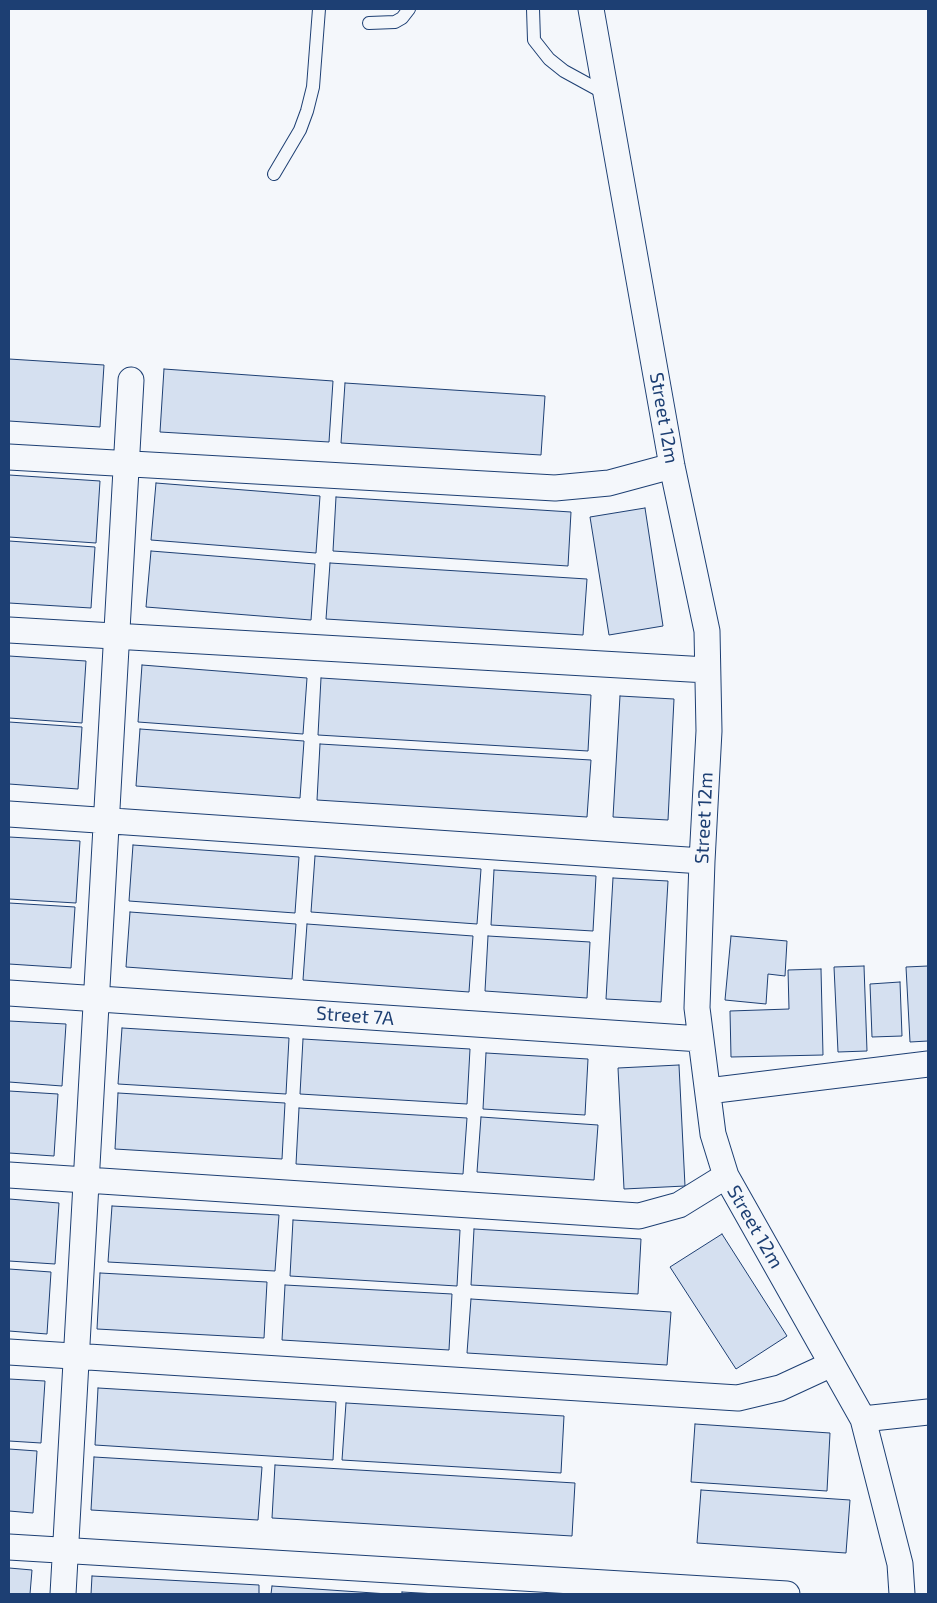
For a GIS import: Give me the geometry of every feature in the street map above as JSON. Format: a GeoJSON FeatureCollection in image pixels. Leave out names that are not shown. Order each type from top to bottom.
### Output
{"type":"FeatureCollection","features":[{"type":"Feature","properties":{"kind":"street","name":"Street 12m"},"geometry":{"type":"LineString","coordinates":[[591,9],[672,466],[707,631],[709,731],[697,1008],[713,1134],[726,1176],[864,1419],[900,1564],[902,1594]]}},
{"type":"Feature","properties":{"kind":"street"},"geometry":{"type":"LineString","coordinates":[[63,1594],[131,380]]}},
{"type":"Feature","properties":{"kind":"street"},"geometry":{"type":"LineString","coordinates":[[9,457],[555,488],[609,483],[672,466]]}},
{"type":"Feature","properties":{"kind":"street"},"geometry":{"type":"LineString","coordinates":[[9,630],[707,670]]}},
{"type":"Feature","properties":{"kind":"street"},"geometry":{"type":"LineString","coordinates":[[9,814],[702,862]]}},
{"type":"Feature","properties":{"kind":"street","name":"Street 7A"},"geometry":{"type":"LineString","coordinates":[[9,993],[701,1039]]}},
{"type":"Feature","properties":{"kind":"street"},"geometry":{"type":"LineString","coordinates":[[708,1091],[928,1064]]}},
{"type":"Feature","properties":{"kind":"street"},"geometry":{"type":"LineString","coordinates":[[9,1175],[639,1216],[679,1206],[726,1176]]}},
{"type":"Feature","properties":{"kind":"street"},"geometry":{"type":"LineString","coordinates":[[9,1352],[738,1398],[780,1388],[832,1364]]}},
{"type":"Feature","properties":{"kind":"street"},"geometry":{"type":"LineString","coordinates":[[864,1419],[928,1412]]}},
{"type":"Feature","properties":{"kind":"street"},"geometry":{"type":"LineString","coordinates":[[9,1547],[506,1586],[787,1594]]}},
{"type":"Feature","properties":{"kind":"lane"},"geometry":{"type":"LineString","coordinates":[[274,174],[300,130],[307,111],[313,87],[319,9]]}},
{"type":"Feature","properties":{"kind":"lane"},"geometry":{"type":"LineString","coordinates":[[368,23],[395,22],[402,18],[409,9]]}},
{"type":"Feature","properties":{"kind":"lane"},"geometry":{"type":"LineString","coordinates":[[533,9],[534,40],[549,59],[564,71],[606,95]]}},
{"type":"Feature","properties":{"kind":"building"},"geometry":{"type":"Polygon","coordinates":[[[9,359],[104,365],[100,427],[9,421],[9,359]]]}},
{"type":"Feature","properties":{"kind":"building"},"geometry":{"type":"Polygon","coordinates":[[[164,369],[333,381],[329,442],[160,432],[164,369]]]}},
{"type":"Feature","properties":{"kind":"building"},"geometry":{"type":"Polygon","coordinates":[[[345,383],[545,396],[541,455],[341,443],[345,383]]]}},
{"type":"Feature","properties":{"kind":"building"},"geometry":{"type":"Polygon","coordinates":[[[9,475],[100,481],[96,543],[9,537],[9,475]]]}},
{"type":"Feature","properties":{"kind":"building"},"geometry":{"type":"Polygon","coordinates":[[[156,483],[320,496],[316,553],[151,540],[156,483]]]}},
{"type":"Feature","properties":{"kind":"building"},"geometry":{"type":"Polygon","coordinates":[[[336,497],[571,512],[568,566],[333,551],[336,497]]]}},
{"type":"Feature","properties":{"kind":"building"},"geometry":{"type":"Polygon","coordinates":[[[645,508],[663,626],[609,635],[590,517],[645,508]]]}},
{"type":"Feature","properties":{"kind":"building"},"geometry":{"type":"Polygon","coordinates":[[[9,541],[95,547],[91,608],[9,603],[9,541]]]}},
{"type":"Feature","properties":{"kind":"building"},"geometry":{"type":"Polygon","coordinates":[[[151,551],[315,564],[311,620],[146,607],[151,551]]]}},
{"type":"Feature","properties":{"kind":"building"},"geometry":{"type":"Polygon","coordinates":[[[330,563],[587,579],[583,635],[326,619],[330,563]]]}},
{"type":"Feature","properties":{"kind":"building"},"geometry":{"type":"Polygon","coordinates":[[[9,656],[86,661],[82,723],[9,718],[9,656]]]}},
{"type":"Feature","properties":{"kind":"building"},"geometry":{"type":"Polygon","coordinates":[[[142,665],[307,678],[303,734],[138,722],[142,665]]]}},
{"type":"Feature","properties":{"kind":"building"},"geometry":{"type":"Polygon","coordinates":[[[321,678],[591,695],[588,751],[318,735],[321,678]]]}},
{"type":"Feature","properties":{"kind":"building"},"geometry":{"type":"Polygon","coordinates":[[[620,696],[674,699],[668,820],[613,817],[620,696]]]}},
{"type":"Feature","properties":{"kind":"building"},"geometry":{"type":"Polygon","coordinates":[[[9,722],[82,727],[78,789],[9,784],[9,722]]]}},
{"type":"Feature","properties":{"kind":"building"},"geometry":{"type":"Polygon","coordinates":[[[140,729],[304,741],[300,798],[136,786],[140,729]]]}},
{"type":"Feature","properties":{"kind":"building"},"geometry":{"type":"Polygon","coordinates":[[[320,744],[591,760],[587,817],[317,800],[320,744]]]}},
{"type":"Feature","properties":{"kind":"building"},"geometry":{"type":"Polygon","coordinates":[[[9,837],[80,841],[76,903],[9,899],[9,837]]]}},
{"type":"Feature","properties":{"kind":"building"},"geometry":{"type":"Polygon","coordinates":[[[133,845],[299,857],[295,913],[129,901],[133,845]]]}},
{"type":"Feature","properties":{"kind":"building"},"geometry":{"type":"Polygon","coordinates":[[[315,856],[481,869],[477,924],[311,912],[315,856]]]}},
{"type":"Feature","properties":{"kind":"building"},"geometry":{"type":"Polygon","coordinates":[[[494,870],[596,876],[593,931],[491,925],[494,870]]]}},
{"type":"Feature","properties":{"kind":"building"},"geometry":{"type":"Polygon","coordinates":[[[613,878],[668,881],[661,1002],[606,999],[613,878]]]}},
{"type":"Feature","properties":{"kind":"building"},"geometry":{"type":"Polygon","coordinates":[[[9,903],[75,907],[71,968],[9,964],[9,903]]]}},
{"type":"Feature","properties":{"kind":"building"},"geometry":{"type":"Polygon","coordinates":[[[130,912],[296,924],[292,979],[126,967],[130,912]]]}},
{"type":"Feature","properties":{"kind":"building"},"geometry":{"type":"Polygon","coordinates":[[[307,924],[473,936],[469,992],[303,980],[307,924]]]}},
{"type":"Feature","properties":{"kind":"building"},"geometry":{"type":"Polygon","coordinates":[[[488,936],[590,942],[587,998],[485,991],[488,936]]]}},
{"type":"Feature","properties":{"kind":"building"},"geometry":{"type":"Polygon","coordinates":[[[731,936],[787,941],[785,976],[768,974],[766,1004],[725,1000],[731,936]]]}},
{"type":"Feature","properties":{"kind":"building"},"geometry":{"type":"Polygon","coordinates":[[[864,966],[867,1051],[838,1052],[834,967],[864,966]]]}},
{"type":"Feature","properties":{"kind":"building"},"geometry":{"type":"Polygon","coordinates":[[[928,966],[928,1041],[910,1042],[906,967],[928,966]]]}},
{"type":"Feature","properties":{"kind":"building"},"geometry":{"type":"Polygon","coordinates":[[[821,969],[823,1055],[731,1057],[730,1011],[789,1009],[788,970],[821,969]]]}},
{"type":"Feature","properties":{"kind":"building"},"geometry":{"type":"Polygon","coordinates":[[[900,982],[902,1036],[872,1037],[870,984],[900,982]]]}},
{"type":"Feature","properties":{"kind":"building"},"geometry":{"type":"Polygon","coordinates":[[[9,1021],[66,1024],[62,1086],[9,1082],[9,1021]]]}},
{"type":"Feature","properties":{"kind":"building"},"geometry":{"type":"Polygon","coordinates":[[[122,1028],[289,1038],[286,1094],[118,1084],[122,1028]]]}},
{"type":"Feature","properties":{"kind":"building"},"geometry":{"type":"Polygon","coordinates":[[[303,1039],[470,1049],[467,1104],[300,1094],[303,1039]]]}},
{"type":"Feature","properties":{"kind":"building"},"geometry":{"type":"Polygon","coordinates":[[[486,1053],[588,1059],[585,1115],[483,1109],[486,1053]]]}},
{"type":"Feature","properties":{"kind":"building"},"geometry":{"type":"Polygon","coordinates":[[[679,1065],[685,1186],[624,1189],[618,1068],[679,1065]]]}},
{"type":"Feature","properties":{"kind":"building"},"geometry":{"type":"Polygon","coordinates":[[[9,1091],[58,1094],[54,1156],[9,1153],[9,1091]]]}},
{"type":"Feature","properties":{"kind":"building"},"geometry":{"type":"Polygon","coordinates":[[[118,1093],[285,1103],[282,1159],[115,1149],[118,1093]]]}},
{"type":"Feature","properties":{"kind":"building"},"geometry":{"type":"Polygon","coordinates":[[[299,1108],[467,1118],[463,1174],[296,1164],[299,1108]]]}},
{"type":"Feature","properties":{"kind":"building"},"geometry":{"type":"Polygon","coordinates":[[[481,1117],[598,1125],[594,1180],[477,1172],[481,1117]]]}},
{"type":"Feature","properties":{"kind":"building"},"geometry":{"type":"Polygon","coordinates":[[[9,1199],[59,1203],[55,1264],[9,1261],[9,1199]]]}},
{"type":"Feature","properties":{"kind":"building"},"geometry":{"type":"Polygon","coordinates":[[[112,1206],[279,1215],[275,1271],[108,1262],[112,1206]]]}},
{"type":"Feature","properties":{"kind":"building"},"geometry":{"type":"Polygon","coordinates":[[[293,1220],[460,1230],[457,1286],[290,1276],[293,1220]]]}},
{"type":"Feature","properties":{"kind":"building"},"geometry":{"type":"Polygon","coordinates":[[[474,1229],[641,1239],[638,1294],[471,1285],[474,1229]]]}},
{"type":"Feature","properties":{"kind":"building"},"geometry":{"type":"Polygon","coordinates":[[[722,1234],[787,1336],[736,1369],[670,1267],[722,1234]]]}},
{"type":"Feature","properties":{"kind":"building"},"geometry":{"type":"Polygon","coordinates":[[[9,1269],[51,1272],[47,1334],[9,1331],[9,1269]]]}},
{"type":"Feature","properties":{"kind":"building"},"geometry":{"type":"Polygon","coordinates":[[[100,1273],[267,1282],[264,1338],[97,1329],[100,1273]]]}},
{"type":"Feature","properties":{"kind":"building"},"geometry":{"type":"Polygon","coordinates":[[[285,1285],[452,1294],[449,1350],[282,1340],[285,1285]]]}},
{"type":"Feature","properties":{"kind":"building"},"geometry":{"type":"Polygon","coordinates":[[[471,1299],[671,1312],[667,1365],[467,1353],[471,1299]]]}},
{"type":"Feature","properties":{"kind":"building"},"geometry":{"type":"Polygon","coordinates":[[[9,1379],[45,1381],[41,1443],[9,1441],[9,1379]]]}},
{"type":"Feature","properties":{"kind":"building"},"geometry":{"type":"Polygon","coordinates":[[[98,1388],[336,1402],[333,1460],[95,1445],[98,1388]]]}},
{"type":"Feature","properties":{"kind":"building"},"geometry":{"type":"Polygon","coordinates":[[[346,1403],[564,1416],[561,1473],[342,1460],[346,1403]]]}},
{"type":"Feature","properties":{"kind":"building"},"geometry":{"type":"Polygon","coordinates":[[[695,1424],[830,1433],[827,1491],[691,1482],[695,1424]]]}},
{"type":"Feature","properties":{"kind":"building"},"geometry":{"type":"Polygon","coordinates":[[[9,1449],[37,1451],[33,1513],[9,1511],[9,1449]]]}},
{"type":"Feature","properties":{"kind":"building"},"geometry":{"type":"Polygon","coordinates":[[[94,1457],[262,1467],[258,1520],[91,1510],[94,1457]]]}},
{"type":"Feature","properties":{"kind":"building"},"geometry":{"type":"Polygon","coordinates":[[[275,1465],[575,1483],[572,1536],[272,1518],[275,1465]]]}},
{"type":"Feature","properties":{"kind":"building"},"geometry":{"type":"Polygon","coordinates":[[[701,1490],[850,1500],[846,1553],[697,1543],[701,1490]]]}},
{"type":"Feature","properties":{"kind":"building"},"geometry":{"type":"Polygon","coordinates":[[[9,1568],[32,1570],[30,1594],[9,1594],[9,1568]]]}},
{"type":"Feature","properties":{"kind":"building"},"geometry":{"type":"Polygon","coordinates":[[[92,1576],[259,1585],[259,1594],[91,1594],[92,1576]]]}},
{"type":"Feature","properties":{"kind":"building"},"geometry":{"type":"Polygon","coordinates":[[[272,1586],[388,1594],[271,1594],[272,1586]]]}},
{"type":"Feature","properties":{"kind":"building"},"geometry":{"type":"Polygon","coordinates":[[[402,1592],[437,1594],[402,1594],[402,1592]]]}}]}
